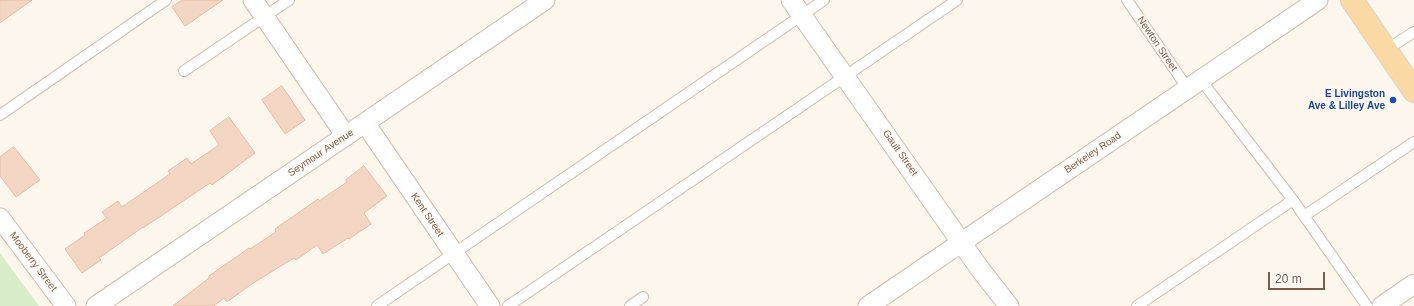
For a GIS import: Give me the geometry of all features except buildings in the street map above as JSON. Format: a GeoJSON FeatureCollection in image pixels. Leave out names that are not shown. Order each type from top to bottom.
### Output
{"type":"FeatureCollection","features":[{"type":"Feature","properties":{"kind":"main road"},"geometry":{"type":"LineString","coordinates":[[1352,0],[1414,91]]}},
{"type":"Feature","properties":{"kind":"street"},"geometry":{"type":"LineString","coordinates":[[253,0],[346,136]]}},
{"type":"Feature","properties":{"kind":"street","name":"Seymour Avenue"},"geometry":{"type":"LineString","coordinates":[[96,306],[546,0]]}},
{"type":"Feature","properties":{"kind":"street","name":"Berkeley Road"},"geometry":{"type":"LineString","coordinates":[[868,306],[1318,0]]}},
{"type":"Feature","properties":{"kind":"street","name":"Gault Street"},"geometry":{"type":"LineString","coordinates":[[797,7],[961,242],[1009,306]]}},
{"type":"Feature","properties":{"kind":"street","name":"Kent Street"},"geometry":{"type":"LineString","coordinates":[[365,123],[490,306]]}},
{"type":"Feature","properties":{"kind":"street","name":"Mooberry Street"},"geometry":{"type":"LineString","coordinates":[[0,218],[66,306]]}},
{"type":"Feature","properties":{"kind":"street"},"geometry":{"type":"LineString","coordinates":[[1389,304],[1414,284]]}},
{"type":"Feature","properties":{"kind":"lane"},"geometry":{"type":"LineString","coordinates":[[0,115],[166,0]]}},
{"type":"Feature","properties":{"kind":"lane"},"geometry":{"type":"LineString","coordinates":[[184,71],[289,0]]}},
{"type":"Feature","properties":{"kind":"lane"},"geometry":{"type":"LineString","coordinates":[[377,306],[454,254],[797,7],[824,0]]}},
{"type":"Feature","properties":{"kind":"lane"},"geometry":{"type":"LineString","coordinates":[[508,306],[957,0]]}},
{"type":"Feature","properties":{"kind":"lane","name":"Newton Street"},"geometry":{"type":"LineString","coordinates":[[1127,0],[1194,84],[1293,200],[1367,306]]}},
{"type":"Feature","properties":{"kind":"lane"},"geometry":{"type":"LineString","coordinates":[[1386,50],[1414,32]]}},
{"type":"Feature","properties":{"kind":"lane"},"geometry":{"type":"LineString","coordinates":[[1304,216],[1414,142]]}},
{"type":"Feature","properties":{"kind":"lane"},"geometry":{"type":"LineString","coordinates":[[1137,306],[1293,200]]}},
{"type":"Feature","properties":{"kind":"lane"},"geometry":{"type":"LineString","coordinates":[[630,306],[643,297]]}},
{"type":"Feature","properties":{"kind":"green space"},"geometry":{"type":"Polygon","coordinates":[[[0,253],[39,306],[0,306],[0,253]]]}},
{"type":"Feature","properties":{"kind":"place","name":"E Livingston Ave & Lilley Ave"},"geometry":{"type":"Point","coordinates":[1393,100]}}]}
